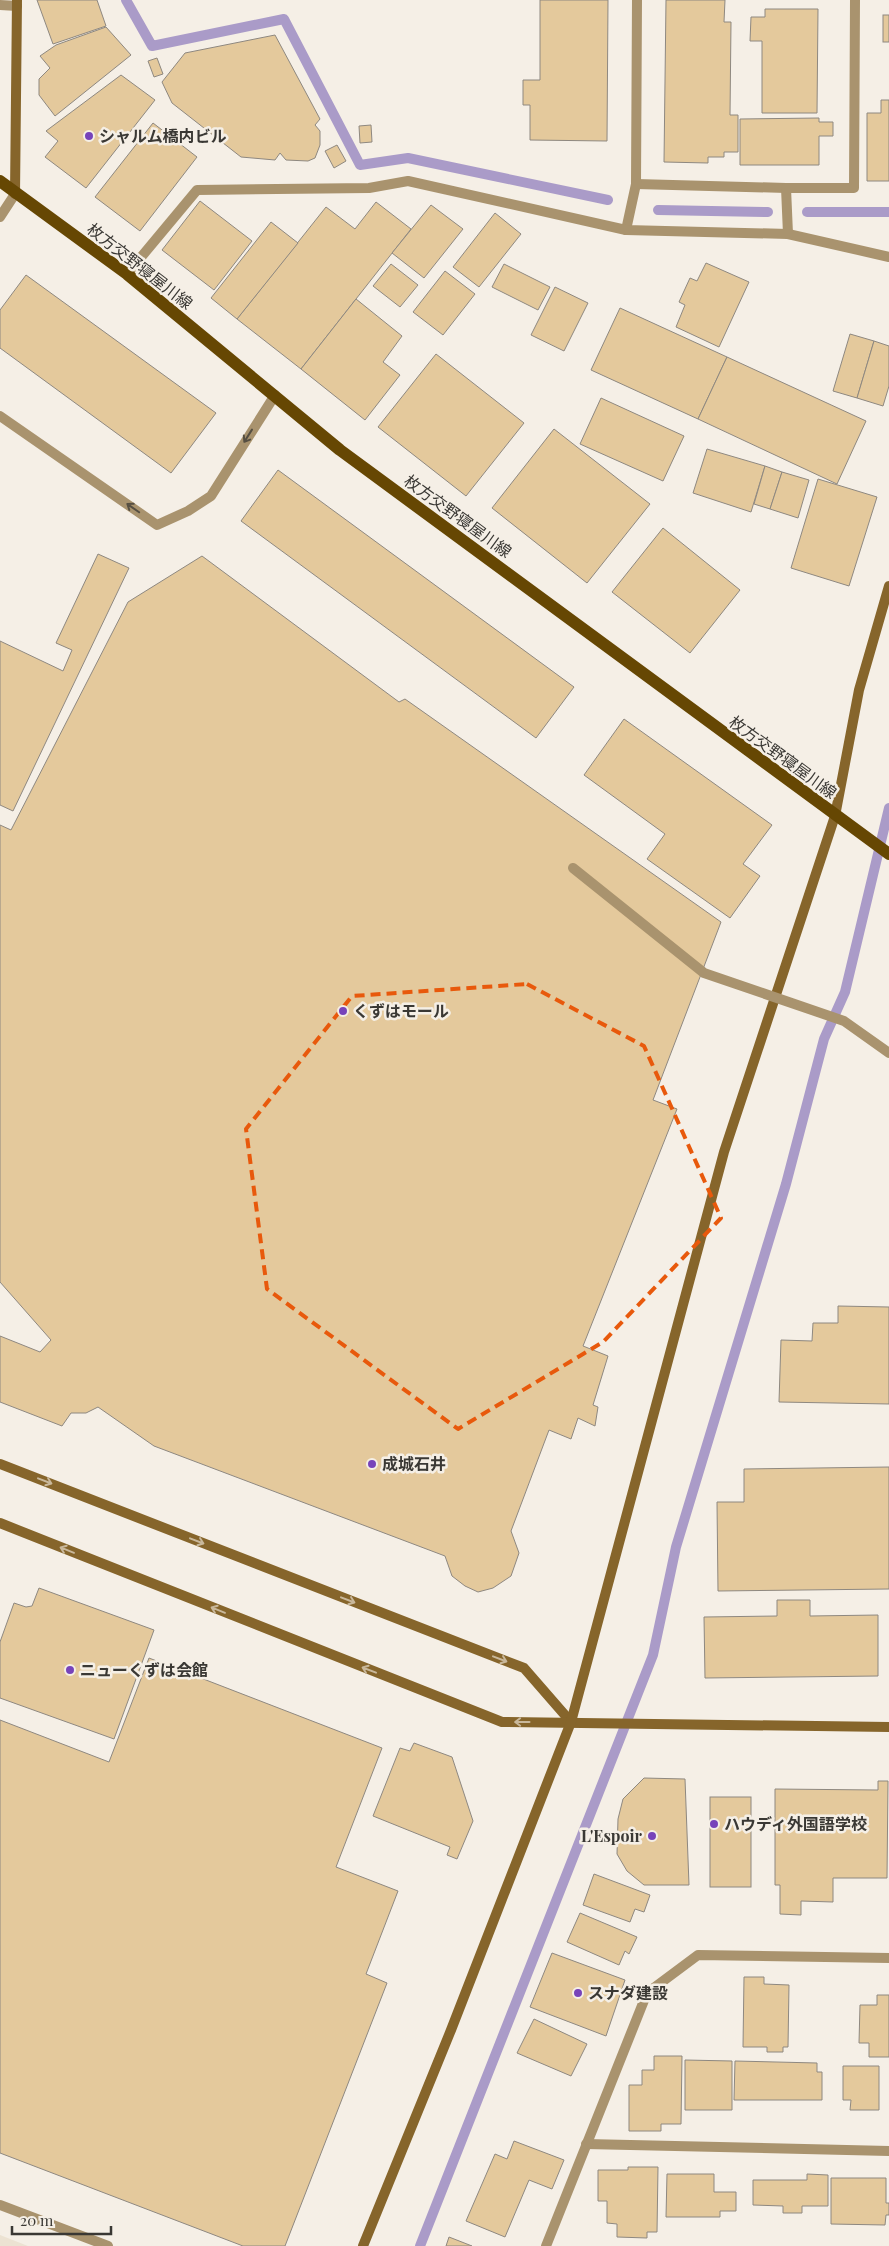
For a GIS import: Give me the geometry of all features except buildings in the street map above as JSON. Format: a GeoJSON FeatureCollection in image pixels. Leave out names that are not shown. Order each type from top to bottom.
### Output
{"type":"FeatureCollection","features":[{"type":"Feature","properties":{"kind":"main road","name":"枚方交野寝屋川線"},"geometry":{"type":"LineString","coordinates":[[0,183],[126,274],[340,450],[889,854]]}},
{"type":"Feature","properties":{"kind":"street"},"geometry":{"type":"LineString","coordinates":[[626,230],[636,184],[637,0]]}},
{"type":"Feature","properties":{"kind":"street"},"geometry":{"type":"LineString","coordinates":[[636,184],[854,188],[855,0]]}},
{"type":"Feature","properties":{"kind":"street"},"geometry":{"type":"LineString","coordinates":[[0,5],[17,3],[15,194],[0,217]]}},
{"type":"Feature","properties":{"kind":"street"},"geometry":{"type":"LineString","coordinates":[[126,274],[197,190],[369,188],[408,181],[626,230],[788,234],[889,257]]}},
{"type":"Feature","properties":{"kind":"street"},"geometry":{"type":"LineString","coordinates":[[786,188],[788,234]]}},
{"type":"Feature","properties":{"kind":"street"},"geometry":{"type":"LineString","coordinates":[[0,416],[157,525],[188,511],[211,496],[275,395]]}},
{"type":"Feature","properties":{"kind":"street"},"geometry":{"type":"LineString","coordinates":[[363,2246],[451,2030],[570,1722],[724,1152],[835,816],[859,690],[889,586]]}},
{"type":"Feature","properties":{"kind":"street"},"geometry":{"type":"LineString","coordinates":[[573,868],[704,973],[844,1021],[889,1053]]}},
{"type":"Feature","properties":{"kind":"street"},"geometry":{"type":"LineString","coordinates":[[0,1464],[524,1668],[570,1722]]}},
{"type":"Feature","properties":{"kind":"street"},"geometry":{"type":"LineString","coordinates":[[0,1523],[502,1722],[889,1727]]}},
{"type":"Feature","properties":{"kind":"street"},"geometry":{"type":"LineString","coordinates":[[546,2246],[647,1993],[698,1955],[889,1958]]}},
{"type":"Feature","properties":{"kind":"street"},"geometry":{"type":"LineString","coordinates":[[586,2144],[889,2151]]}},
{"type":"Feature","properties":{"kind":"street"},"geometry":{"type":"LineString","coordinates":[[0,2204],[108,2246]]}},
{"type":"Feature","properties":{"kind":"highlighted area"},"geometry":{"type":"Polygon","coordinates":[[[527,984],[644,1046],[721,1218],[603,1342],[458,1429],[267,1289],[246,1129],[352,996],[527,984]]]}},
{"type":"Feature","properties":{"kind":"shaded area"},"geometry":{"type":"Polygon","coordinates":[[[0,2235],[28,2246],[0,2246],[0,2235]]]}},
{"type":"Feature","properties":{"kind":"waterway"},"geometry":{"type":"LineString","coordinates":[[126,0],[152,46],[284,19],[360,165],[408,158],[608,200]]}},
{"type":"Feature","properties":{"kind":"waterway"},"geometry":{"type":"LineString","coordinates":[[658,210],[768,212]]}},
{"type":"Feature","properties":{"kind":"waterway"},"geometry":{"type":"LineString","coordinates":[[807,212],[889,212]]}},
{"type":"Feature","properties":{"kind":"waterway"},"geometry":{"type":"LineString","coordinates":[[420,2246],[653,1655],[676,1547],[786,1184],[824,1039],[845,992],[889,808]]}},
{"type":"Feature","properties":{"kind":"place","name":"シャルム橋内ビル"},"geometry":{"type":"Point","coordinates":[89,136]}},
{"type":"Feature","properties":{"kind":"place","name":"くずはモール"},"geometry":{"type":"Point","coordinates":[343,1011]}},
{"type":"Feature","properties":{"kind":"place","name":"成城石井"},"geometry":{"type":"Point","coordinates":[372,1464]}},
{"type":"Feature","properties":{"kind":"place","name":"ニューくずは会館"},"geometry":{"type":"Point","coordinates":[70,1670]}},
{"type":"Feature","properties":{"kind":"place","name":"ハウディ外国語学校"},"geometry":{"type":"Point","coordinates":[714,1824]}},
{"type":"Feature","properties":{"kind":"place","name":"L'Espoir"},"geometry":{"type":"Point","coordinates":[652,1836]}},
{"type":"Feature","properties":{"kind":"place","name":"スナダ建設"},"geometry":{"type":"Point","coordinates":[578,1993]}}]}
